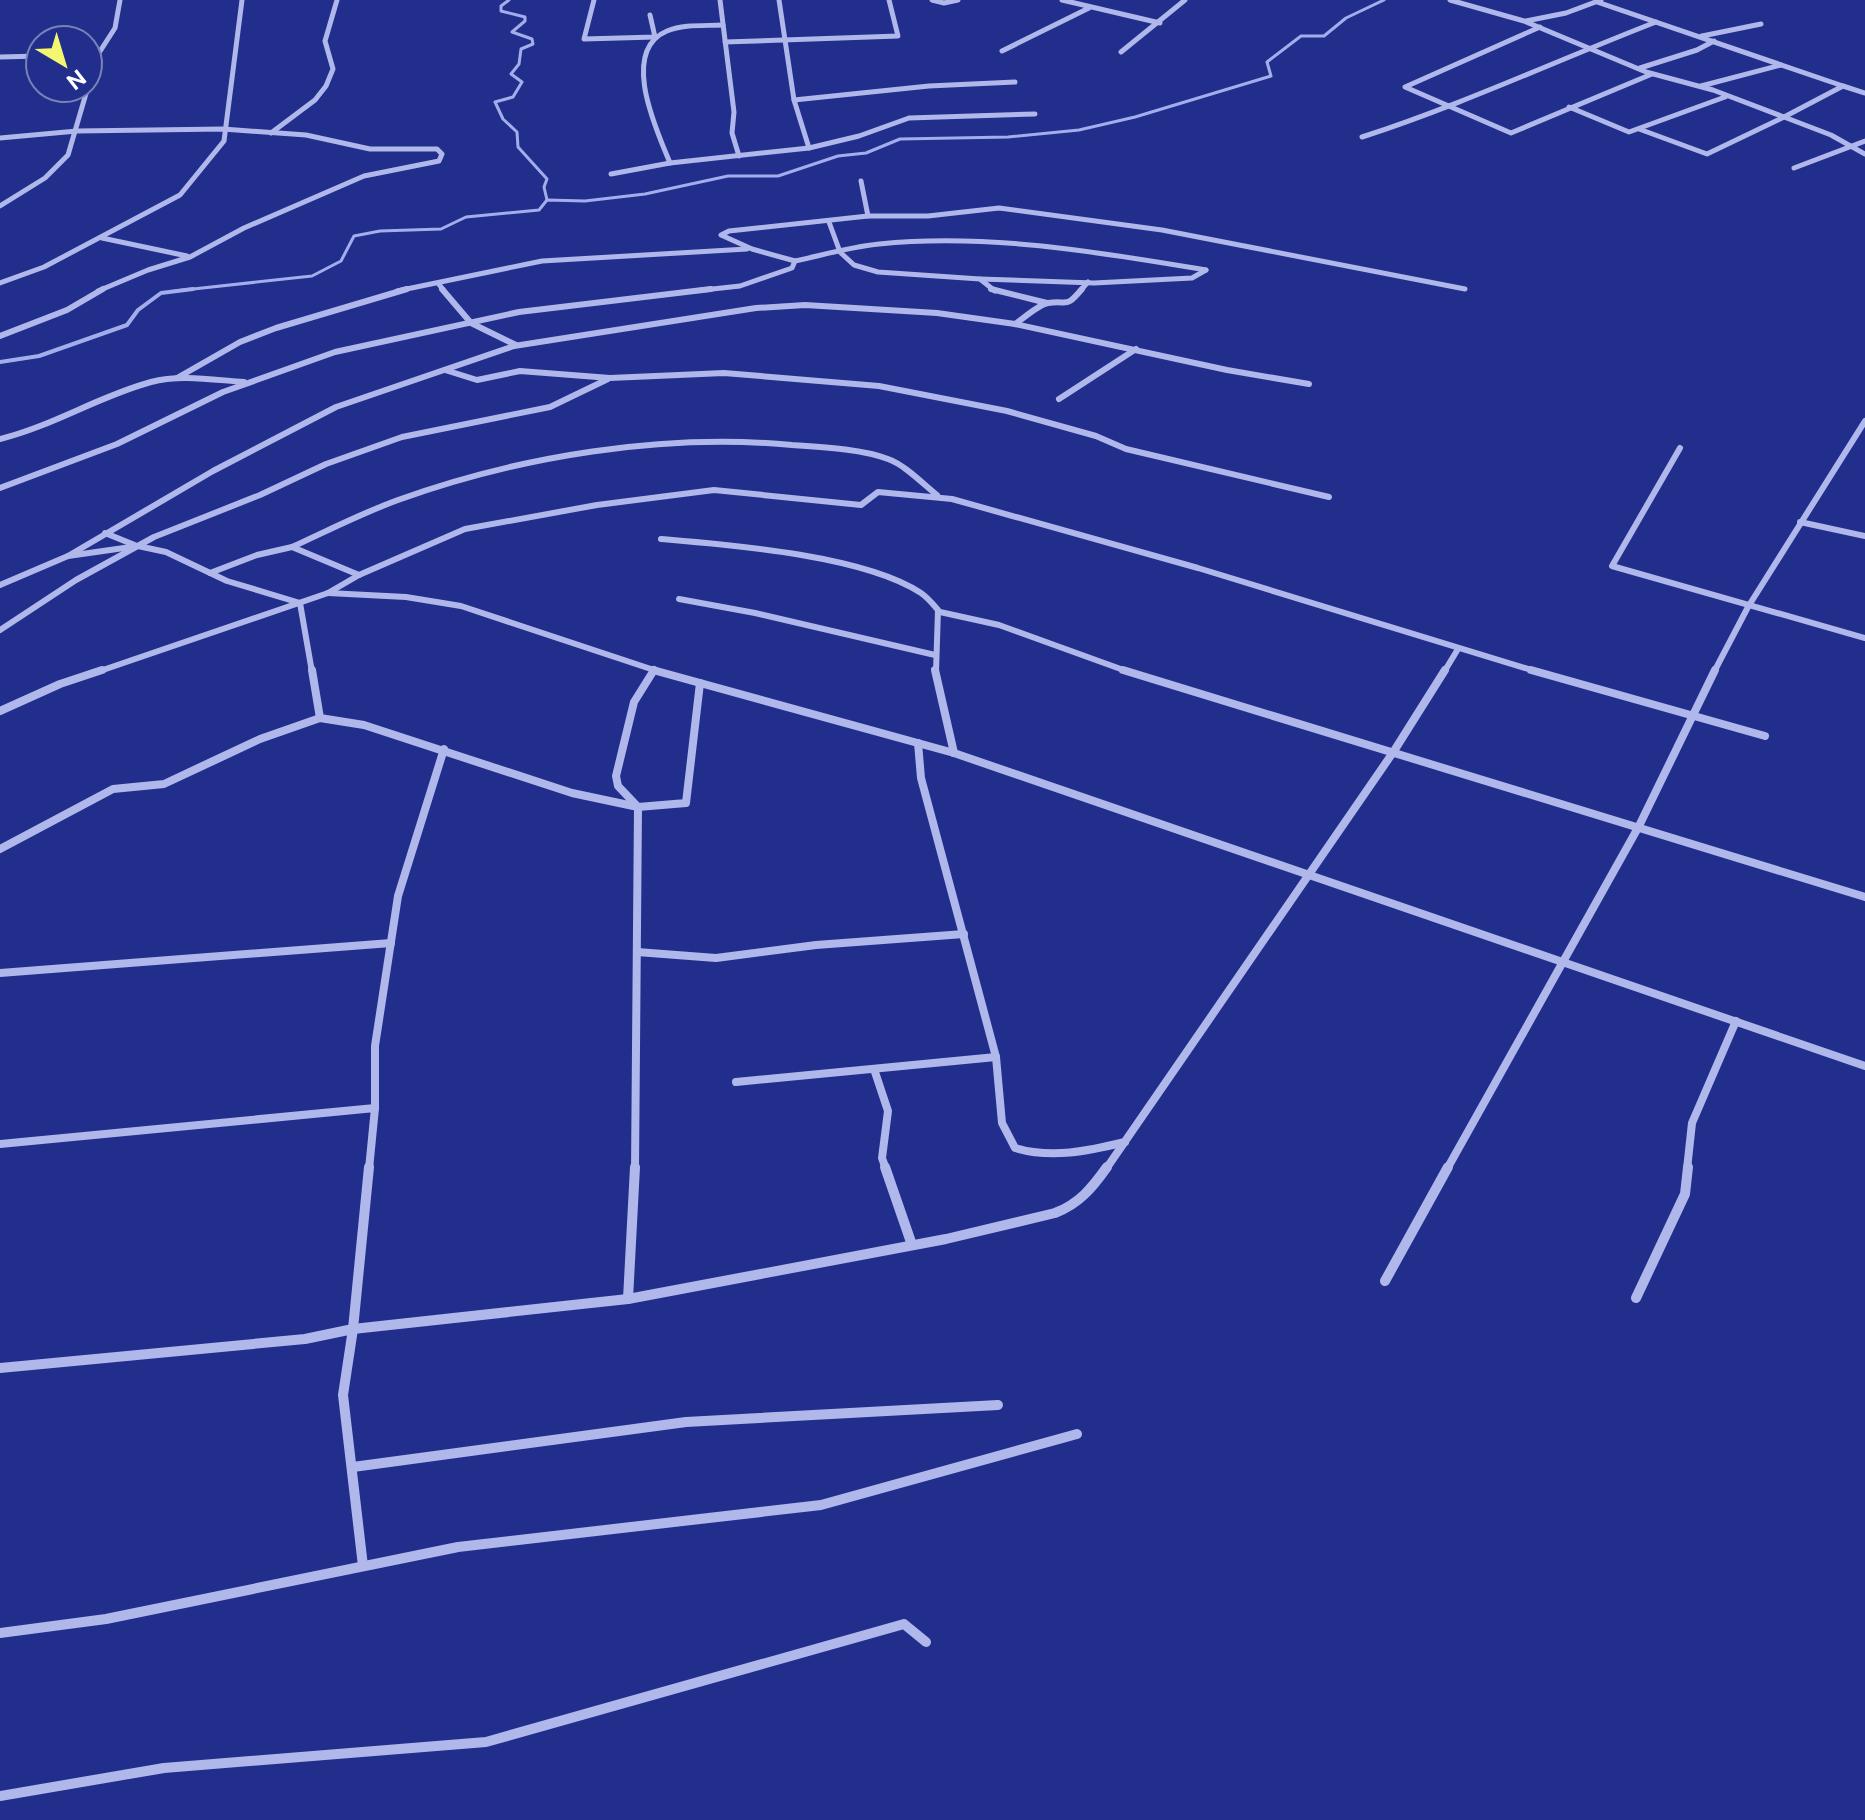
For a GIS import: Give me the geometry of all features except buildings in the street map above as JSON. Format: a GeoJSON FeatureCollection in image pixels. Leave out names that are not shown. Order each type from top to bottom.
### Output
{"type":"FeatureCollection","features":[{"type":"Feature","properties":{"kind":"street"},"geometry":{"type":"LineString","coordinates":[[104,46],[113,34],[120,0]]}},
{"type":"Feature","properties":{"kind":"street"},"geometry":{"type":"LineString","coordinates":[[0,283],[44,267],[180,195],[224,141],[223,129],[242,0]]}},
{"type":"Feature","properties":{"kind":"street"},"geometry":{"type":"LineString","coordinates":[[270,133],[315,100],[326,86],[333,69],[325,41],[337,0]]}},
{"type":"Feature","properties":{"kind":"street"},"geometry":{"type":"LineString","coordinates":[[594,0],[590,5],[584,39],[655,37]]}},
{"type":"Feature","properties":{"kind":"street"},"geometry":{"type":"LineString","coordinates":[[720,0],[734,112],[732,133],[739,156]]}},
{"type":"Feature","properties":{"kind":"street"},"geometry":{"type":"LineString","coordinates":[[779,0],[794,100],[809,148]]}},
{"type":"Feature","properties":{"kind":"street"},"geometry":{"type":"LineString","coordinates":[[725,42],[898,36],[889,0]]}},
{"type":"Feature","properties":{"kind":"street"},"geometry":{"type":"LineString","coordinates":[[932,0],[948,3],[958,0]]}},
{"type":"Feature","properties":{"kind":"street"},"geometry":{"type":"LineString","coordinates":[[1062,0],[1160,23]]}},
{"type":"Feature","properties":{"kind":"street"},"geometry":{"type":"LineString","coordinates":[[1121,52],[1133,38],[1160,23],[1185,0]]}},
{"type":"Feature","properties":{"kind":"street"},"geometry":{"type":"LineString","coordinates":[[1450,0],[1541,27],[1652,74],[1729,96],[1853,146],[1865,154]]}},
{"type":"Feature","properties":{"kind":"street"},"geometry":{"type":"LineString","coordinates":[[1473,6],[1485,0]]}},
{"type":"Feature","properties":{"kind":"street"},"geometry":{"type":"LineString","coordinates":[[1524,21],[1566,13],[1600,1],[1614,10],[1629,11],[1865,93]]}},
{"type":"Feature","properties":{"kind":"street"},"geometry":{"type":"LineString","coordinates":[[1002,51],[1090,7]]}},
{"type":"Feature","properties":{"kind":"street"},"geometry":{"type":"LineString","coordinates":[[650,15],[655,37]]}},
{"type":"Feature","properties":{"kind":"street"},"geometry":{"type":"LineString","coordinates":[[1362,137],[1447,108],[1483,90],[1657,21]]}},
{"type":"Feature","properties":{"kind":"street"},"geometry":{"type":"LineString","coordinates":[[1701,36],[1761,24]]}},
{"type":"Feature","properties":{"kind":"street"},"geometry":{"type":"LineString","coordinates":[[670,163],[650,110],[643,63],[648,43],[678,28],[723,25]]}},
{"type":"Feature","properties":{"kind":"street"},"geometry":{"type":"LineString","coordinates":[[1541,27],[1405,87],[1447,108],[1511,133],[1652,74]]}},
{"type":"Feature","properties":{"kind":"street"},"geometry":{"type":"LineString","coordinates":[[1637,68],[1697,50],[1714,41]]}},
{"type":"Feature","properties":{"kind":"street"},"geometry":{"type":"LineString","coordinates":[[0,57],[24,56]]}},
{"type":"Feature","properties":{"kind":"street"},"geometry":{"type":"LineString","coordinates":[[1700,86],[1737,79],[1781,65]]}},
{"type":"Feature","properties":{"kind":"street"},"geometry":{"type":"LineString","coordinates":[[794,100],[929,86],[1015,82]]}},
{"type":"Feature","properties":{"kind":"street"},"geometry":{"type":"LineString","coordinates":[[1639,129],[1707,154],[1843,86]]}},
{"type":"Feature","properties":{"kind":"street"},"geometry":{"type":"LineString","coordinates":[[1569,107],[1621,130],[1639,129],[1729,96]]}},
{"type":"Feature","properties":{"kind":"street"},"geometry":{"type":"LineString","coordinates":[[0,206],[19,197],[58,167],[72,148],[84,104]]}},
{"type":"Feature","properties":{"kind":"street"},"geometry":{"type":"LineString","coordinates":[[611,174],[670,163],[809,148],[859,136],[909,118],[1035,114]]}},
{"type":"Feature","properties":{"kind":"street"},"geometry":{"type":"LineString","coordinates":[[0,138],[77,131],[223,129],[306,135],[370,149],[425,148],[440,150],[442,154],[439,161],[364,176],[244,228],[190,257],[148,270],[92,294],[67,310],[0,336]]}},
{"type":"Feature","properties":{"kind":"street"},"geometry":{"type":"LineString","coordinates":[[1794,168],[1865,141]]}},
{"type":"Feature","properties":{"kind":"street"},"geometry":{"type":"LineString","coordinates":[[861,181],[868,216]]}},
{"type":"Feature","properties":{"kind":"street"},"geometry":{"type":"LineString","coordinates":[[829,222],[840,252],[854,265],[878,272],[1088,282],[1192,278],[1206,270],[1074,249],[977,240],[877,244],[840,252],[795,261],[752,249],[721,235],[729,231],[868,216],[928,216],[977,208],[1030,211],[1162,230],[1465,289]]}},
{"type":"Feature","properties":{"kind":"street"},"geometry":{"type":"LineString","coordinates":[[102,238],[190,257]]}},
{"type":"Feature","properties":{"kind":"street"},"geometry":{"type":"LineString","coordinates":[[177,378],[240,342],[380,295],[542,261],[752,249]]}},
{"type":"Feature","properties":{"kind":"street"},"geometry":{"type":"LineString","coordinates":[[0,488],[117,444],[249,382],[335,352],[519,312],[740,286],[792,268],[795,261]]}},
{"type":"Feature","properties":{"kind":"street"},"geometry":{"type":"LineString","coordinates":[[980,279],[993,291],[1064,305],[1072,301],[1088,282]]}},
{"type":"Feature","properties":{"kind":"street"},"geometry":{"type":"LineString","coordinates":[[438,283],[453,306],[469,322],[492,339],[517,346]]}},
{"type":"Feature","properties":{"kind":"street"},"geometry":{"type":"LineString","coordinates":[[1015,324],[1032,300]]}},
{"type":"Feature","properties":{"kind":"street"},"geometry":{"type":"LineString","coordinates":[[1015,324],[1047,303]]}},
{"type":"Feature","properties":{"kind":"street"},"geometry":{"type":"LineString","coordinates":[[0,585],[68,556],[213,471],[336,407],[517,346],[657,322],[756,308],[805,305],[937,313],[1015,324],[1137,348],[1227,370],[1309,384]]}},
{"type":"Feature","properties":{"kind":"street"},"geometry":{"type":"LineString","coordinates":[[1059,399],[1137,348]]}},
{"type":"Feature","properties":{"kind":"street"},"geometry":{"type":"LineString","coordinates":[[445,370],[477,380],[520,371],[610,378],[745,373],[879,386],[1007,411],[1096,436],[1126,449],[1329,497]]}},
{"type":"Feature","properties":{"kind":"street"},"geometry":{"type":"LineString","coordinates":[[0,439],[32,431],[133,388],[177,378],[249,382]]}},
{"type":"Feature","properties":{"kind":"street"},"geometry":{"type":"LineString","coordinates":[[0,630],[76,580],[138,546],[326,464],[402,437],[550,407],[610,378]]}},
{"type":"Feature","properties":{"kind":"street"},"geometry":{"type":"LineString","coordinates":[[1385,1281],[1639,826],[1690,716],[1748,607],[1865,421]]}},
{"type":"Feature","properties":{"kind":"street"},"geometry":{"type":"LineString","coordinates":[[210,573],[257,555],[292,547],[395,501],[446,485],[514,466],[663,443],[751,441],[819,447],[890,459],[939,496]]}},
{"type":"Feature","properties":{"kind":"street"},"geometry":{"type":"LineString","coordinates":[[1680,448],[1612,566],[1865,638]]}},
{"type":"Feature","properties":{"kind":"street"},"geometry":{"type":"LineString","coordinates":[[0,711],[60,684],[328,593],[359,575],[465,529],[714,490],[861,505],[878,492],[939,496],[1198,568],[1458,649],[1765,736]]}},
{"type":"Feature","properties":{"kind":"street"},"geometry":{"type":"LineString","coordinates":[[1800,522],[1865,536]]}},
{"type":"Feature","properties":{"kind":"street"},"geometry":{"type":"LineString","coordinates":[[105,533],[138,546],[166,552],[261,593],[300,603]]}},
{"type":"Feature","properties":{"kind":"street"},"geometry":{"type":"LineString","coordinates":[[661,539],[762,548],[855,569],[910,587],[929,597],[940,612],[999,625],[1088,659],[1865,897]]}},
{"type":"Feature","properties":{"kind":"street"},"geometry":{"type":"LineString","coordinates":[[68,556],[138,546]]}},
{"type":"Feature","properties":{"kind":"street"},"geometry":{"type":"LineString","coordinates":[[292,547],[359,575]]}},
{"type":"Feature","properties":{"kind":"street"},"geometry":{"type":"LineString","coordinates":[[328,593],[406,597],[461,606],[654,670],[954,753],[1865,1066]]}},
{"type":"Feature","properties":{"kind":"street"},"geometry":{"type":"LineString","coordinates":[[679,599],[755,613],[935,655]]}},
{"type":"Feature","properties":{"kind":"street"},"geometry":{"type":"LineString","coordinates":[[300,603],[320,718]]}},
{"type":"Feature","properties":{"kind":"street"},"geometry":{"type":"LineString","coordinates":[[940,612],[935,655],[954,753]]}},
{"type":"Feature","properties":{"kind":"street"},"geometry":{"type":"LineString","coordinates":[[0,1368],[305,1339],[353,1329],[628,1299],[912,1245],[1068,1208],[1090,1192],[1125,1142],[1394,751],[1458,649]]}},
{"type":"Feature","properties":{"kind":"street"},"geometry":{"type":"LineString","coordinates":[[628,1299],[636,1151],[638,807],[618,786],[616,776],[634,702],[654,670]]}},
{"type":"Feature","properties":{"kind":"street"},"geometry":{"type":"LineString","coordinates":[[0,849],[101,794],[123,787],[164,784],[260,739],[320,718],[364,725],[572,793],[638,807],[686,803],[700,683]]}},
{"type":"Feature","properties":{"kind":"street"},"geometry":{"type":"LineString","coordinates":[[918,743],[921,778],[996,1057],[1002,1123],[1015,1148],[1035,1156],[1093,1150],[1125,1142]]}},
{"type":"Feature","properties":{"kind":"street"},"geometry":{"type":"LineString","coordinates":[[363,1566],[343,1395],[353,1329],[375,1108],[375,1046],[398,896],[444,749]]}},
{"type":"Feature","properties":{"kind":"street"},"geometry":{"type":"LineString","coordinates":[[637,952],[716,958],[816,945],[964,934]]}},
{"type":"Feature","properties":{"kind":"street"},"geometry":{"type":"LineString","coordinates":[[0,973],[391,943]]}},
{"type":"Feature","properties":{"kind":"street"},"geometry":{"type":"LineString","coordinates":[[1636,1298],[1685,1194],[1692,1123],[1736,1021]]}},
{"type":"Feature","properties":{"kind":"street"},"geometry":{"type":"LineString","coordinates":[[736,1082],[996,1057]]}},
{"type":"Feature","properties":{"kind":"street"},"geometry":{"type":"LineString","coordinates":[[874,1069],[888,1111],[882,1158],[912,1245]]}},
{"type":"Feature","properties":{"kind":"street"},"geometry":{"type":"LineString","coordinates":[[0,1144],[375,1108]]}},
{"type":"Feature","properties":{"kind":"street"},"geometry":{"type":"LineString","coordinates":[[353,1467],[686,1422],[998,1405]]}},
{"type":"Feature","properties":{"kind":"street"},"geometry":{"type":"LineString","coordinates":[[0,1633],[106,1619],[458,1547],[821,1505],[1077,1434]]}},
{"type":"Feature","properties":{"kind":"street"},"geometry":{"type":"LineString","coordinates":[[0,1796],[164,1768],[486,1742],[904,1624],[926,1642]]}},
{"type":"Feature","properties":{"kind":"waterway"},"geometry":{"type":"LineString","coordinates":[[509,0],[501,6],[501,11],[525,17],[525,21],[512,32],[532,39],[533,44],[521,49],[519,64],[511,74],[522,82],[513,97],[495,102],[503,119],[517,132],[518,147],[547,179],[544,187],[547,200]]}},
{"type":"Feature","properties":{"kind":"waterway"},"geometry":{"type":"LineString","coordinates":[[547,200],[585,201],[645,194],[728,176],[778,176],[838,156],[866,153],[900,139],[1008,137],[1079,130],[1135,117],[1271,76],[1267,62],[1301,36],[1324,36],[1346,18],[1384,0]]}},
{"type":"Feature","properties":{"kind":"waterway"},"geometry":{"type":"LineString","coordinates":[[191,289],[312,276],[341,261],[354,236],[380,231],[441,229],[466,217],[539,210],[547,200]]}},
{"type":"Feature","properties":{"kind":"waterway"},"geometry":{"type":"LineString","coordinates":[[0,362],[39,356],[127,325],[138,310],[161,293],[191,289]]}},
{"type":"Feature","properties":{"kind":"waterway"},"geometry":{"type":"LineString","coordinates":[[175,291],[191,289]]}}]}
